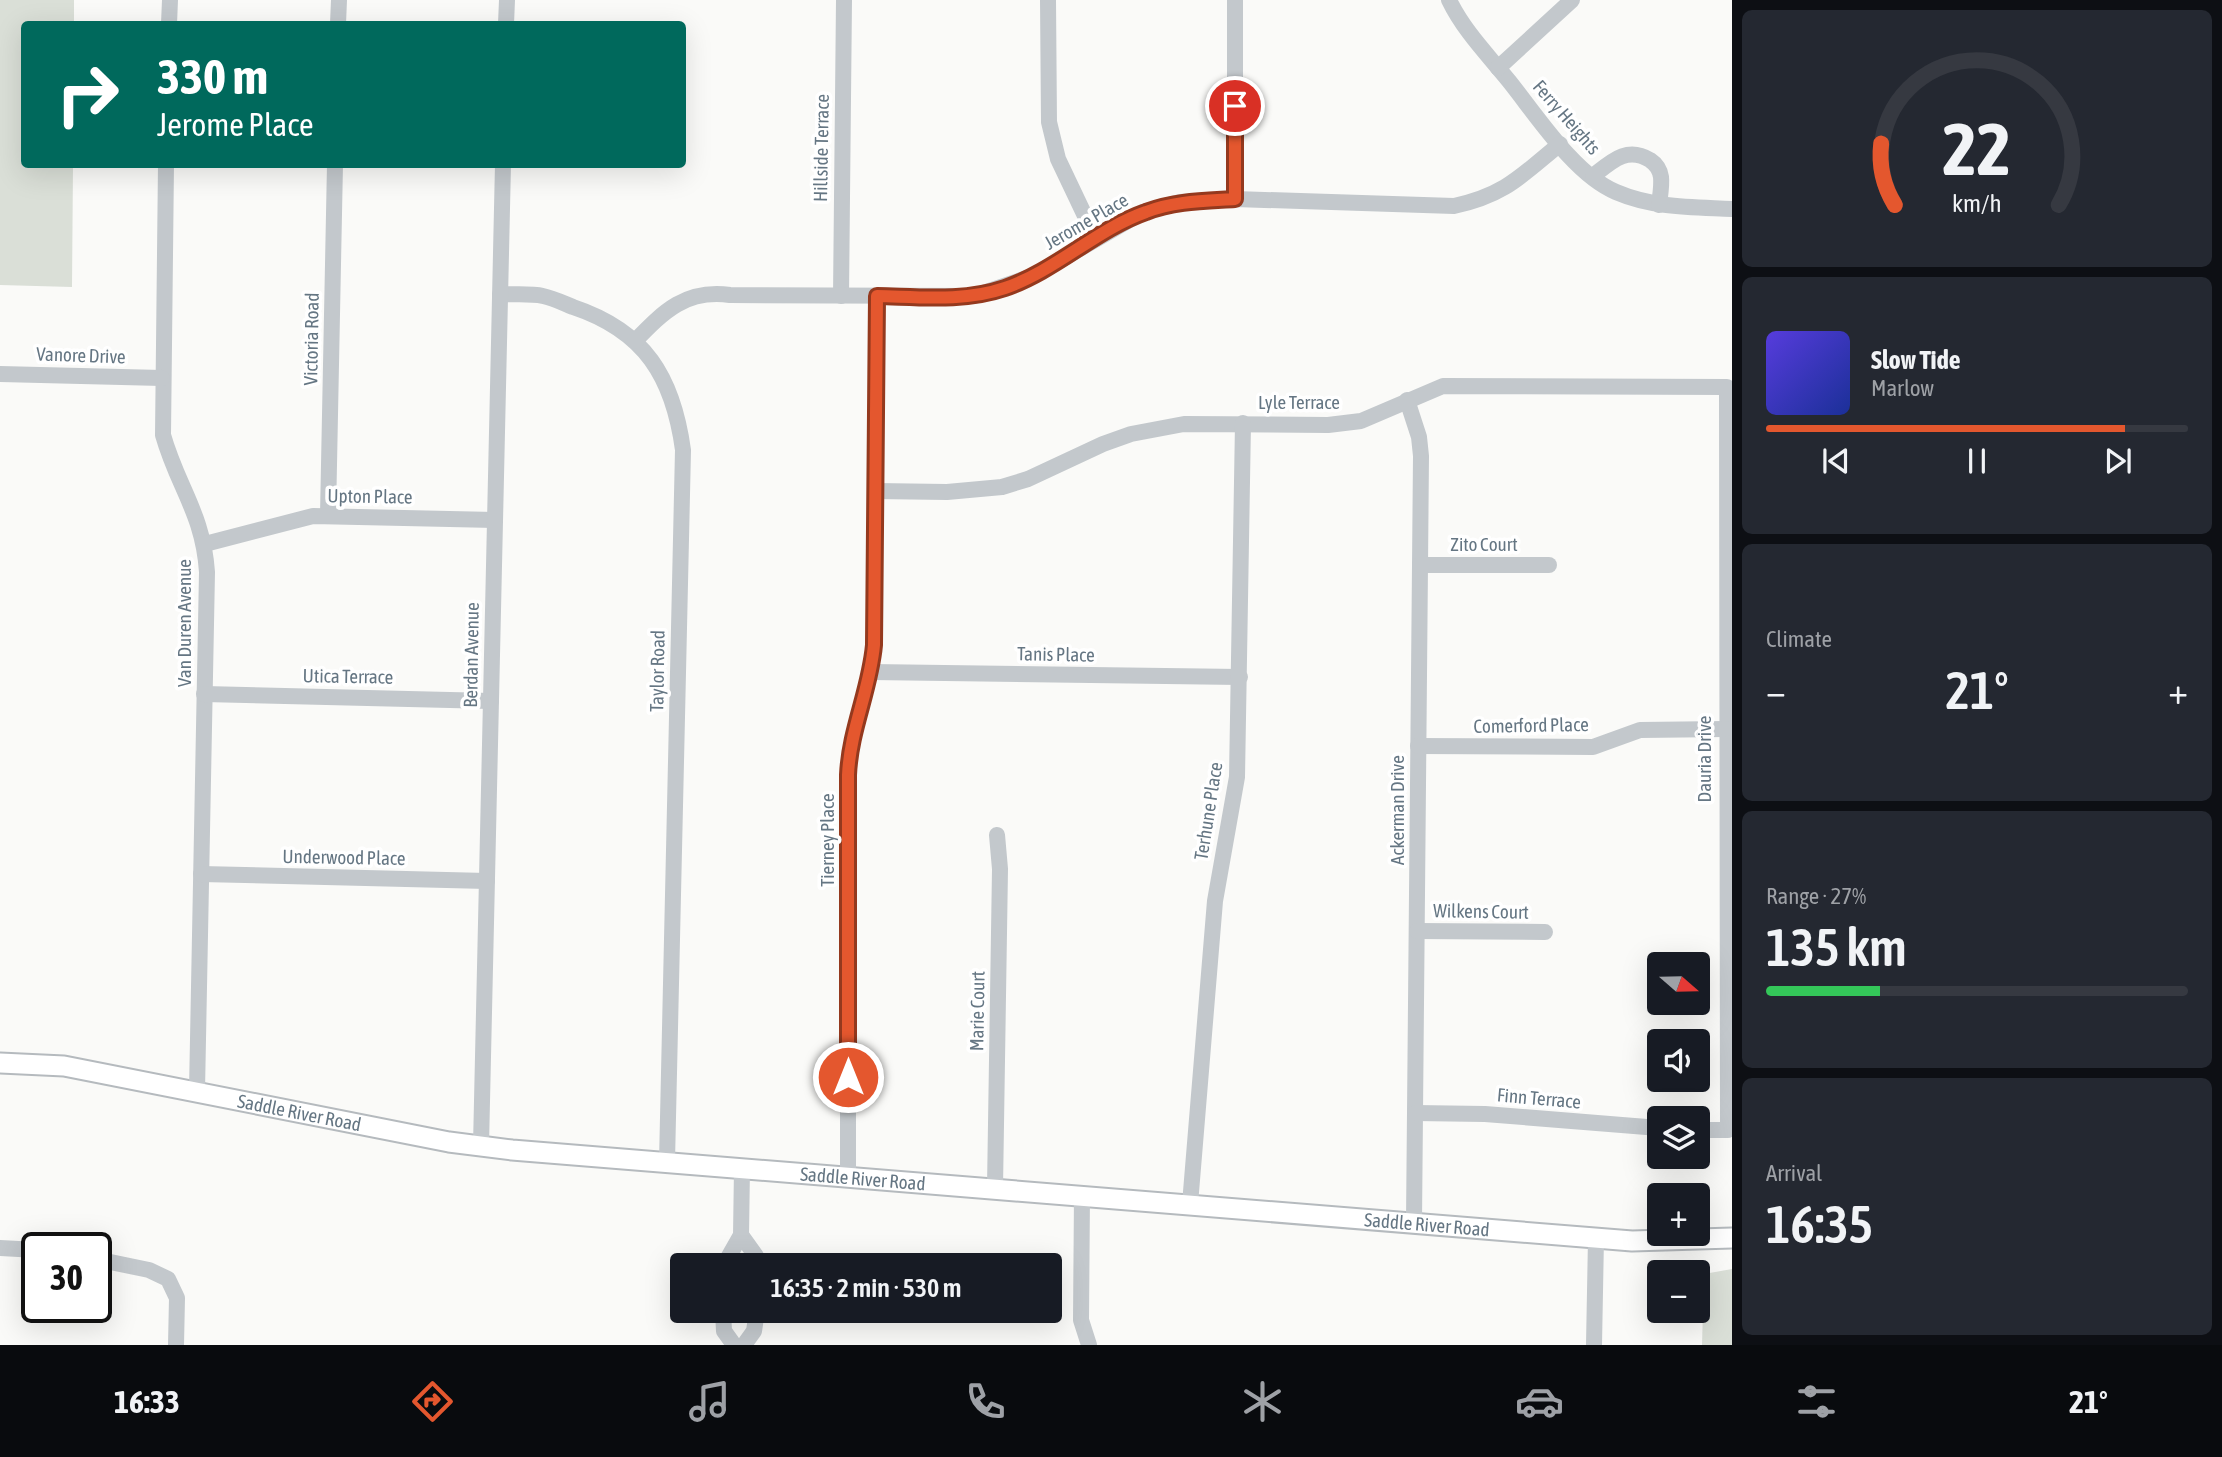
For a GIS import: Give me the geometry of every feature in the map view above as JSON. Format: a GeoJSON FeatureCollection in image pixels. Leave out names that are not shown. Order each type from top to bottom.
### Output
{"type":"FeatureCollection","features":[{"type":"Feature","properties":{"kind":"main road","name":"Saddle River Road"},"geometry":{"type":"LineString","coordinates":[[0,1063],[64,1066],[481,1146],[1595,1238],[1667,1241],[1732,1238]]}},
{"type":"Feature","properties":{"kind":"street"},"geometry":{"type":"LineString","coordinates":[[169,21],[170,0]]}},
{"type":"Feature","properties":{"kind":"street"},"geometry":{"type":"LineString","coordinates":[[338,21],[339,0]]}},
{"type":"Feature","properties":{"kind":"street"},"geometry":{"type":"LineString","coordinates":[[506,21],[507,0]]}},
{"type":"Feature","properties":{"kind":"street","name":"Hillside Terrace"},"geometry":{"type":"LineString","coordinates":[[841,296],[844,0]]}},
{"type":"Feature","properties":{"kind":"street"},"geometry":{"type":"LineString","coordinates":[[1048,0],[1049,122],[1058,159],[1096,239]]}},
{"type":"Feature","properties":{"kind":"street"},"geometry":{"type":"LineString","coordinates":[[1235,0],[1235,199]]}},
{"type":"Feature","properties":{"kind":"street","name":"Ferry Heights"},"geometry":{"type":"LineString","coordinates":[[1449,0],[1477,44],[1560,144],[1592,176],[1614,192],[1659,205],[1732,209]]}},
{"type":"Feature","properties":{"kind":"street"},"geometry":{"type":"LineString","coordinates":[[1498,68],[1572,0]]}},
{"type":"Feature","properties":{"kind":"street","name":"Jerome Place"},"geometry":{"type":"LineString","coordinates":[[635,341],[665,310],[694,296],[711,292],[974,296],[1005,288],[1143,212],[1180,202],[1235,199],[1454,206],[1486,199],[1504,189],[1560,144]]}},
{"type":"Feature","properties":{"kind":"street"},"geometry":{"type":"LineString","coordinates":[[1592,176],[1616,158],[1631,152],[1642,155],[1656,163],[1661,177],[1659,205]]}},
{"type":"Feature","properties":{"kind":"street","name":"Van Duren Avenue"},"geometry":{"type":"LineString","coordinates":[[166,168],[163,435],[169,459],[193,504],[205,544],[197,1091]]}},
{"type":"Feature","properties":{"kind":"street","name":"Victoria Road"},"geometry":{"type":"LineString","coordinates":[[328,515],[335,168]]}},
{"type":"Feature","properties":{"kind":"street","name":"Berdan Avenue"},"geometry":{"type":"LineString","coordinates":[[481,1146],[503,168]]}},
{"type":"Feature","properties":{"kind":"street","name":"Taylor Road"},"geometry":{"type":"LineString","coordinates":[[500,294],[542,295],[592,313],[635,341],[658,369],[669,389],[678,416],[683,450],[667,1162]]}},
{"type":"Feature","properties":{"kind":"street","name":"Tierney Place"},"geometry":{"type":"LineString","coordinates":[[848,1176],[848,775],[855,722],[871,672],[877,296]]}},
{"type":"Feature","properties":{"kind":"street","name":"Vanore Drive"},"geometry":{"type":"LineString","coordinates":[[0,374],[162,378]]}},
{"type":"Feature","properties":{"kind":"street","name":"Lyle Terrace"},"geometry":{"type":"LineString","coordinates":[[875,491],[947,492],[1002,487],[1028,480],[1103,444],[1131,434],[1184,424],[1345,424],[1377,417],[1407,400],[1443,386],[1727,387]]}},
{"type":"Feature","properties":{"kind":"street","name":"Dauria Drive"},"geometry":{"type":"LineString","coordinates":[[1710,1130],[1728,1130],[1725,729],[1727,387]]}},
{"type":"Feature","properties":{"kind":"street","name":"Ackerman Drive"},"geometry":{"type":"LineString","coordinates":[[1407,400],[1419,437],[1421,456],[1414,1222]]}},
{"type":"Feature","properties":{"kind":"street","name":"Terhune Place"},"geometry":{"type":"LineString","coordinates":[[1190,1204],[1215,901],[1237,777],[1243,423]]}},
{"type":"Feature","properties":{"kind":"street","name":"Upton Place"},"geometry":{"type":"LineString","coordinates":[[205,544],[328,515],[495,520]]}},
{"type":"Feature","properties":{"kind":"street","name":"Zito Court"},"geometry":{"type":"LineString","coordinates":[[1420,565],[1549,565]]}},
{"type":"Feature","properties":{"kind":"street","name":"Tanis Place"},"geometry":{"type":"LineString","coordinates":[[871,672],[1240,677]]}},
{"type":"Feature","properties":{"kind":"street","name":"Utica Terrace"},"geometry":{"type":"LineString","coordinates":[[204,694],[491,701]]}},
{"type":"Feature","properties":{"kind":"street","name":"Comerford Place"},"geometry":{"type":"LineString","coordinates":[[1418,747],[1585,748],[1640,730],[1725,729]]}},
{"type":"Feature","properties":{"kind":"street","name":"Marie Court"},"geometry":{"type":"LineString","coordinates":[[995,1188],[1000,869],[997,835]]}},
{"type":"Feature","properties":{"kind":"street","name":"Underwood Place"},"geometry":{"type":"LineString","coordinates":[[201,874],[487,881]]}},
{"type":"Feature","properties":{"kind":"street","name":"Wilkens Court"},"geometry":{"type":"LineString","coordinates":[[1417,931],[1545,932]]}},
{"type":"Feature","properties":{"kind":"street","name":"Finn Terrace"},"geometry":{"type":"LineString","coordinates":[[1415,1113],[1485,1114],[1647,1127]]}},
{"type":"Feature","properties":{"kind":"street"},"geometry":{"type":"LineString","coordinates":[[731,1253],[741,1235],[742,1168]]}},
{"type":"Feature","properties":{"kind":"street"},"geometry":{"type":"LineString","coordinates":[[1082,1195],[1081,1320],[1089,1345]]}},
{"type":"Feature","properties":{"kind":"street"},"geometry":{"type":"LineString","coordinates":[[741,1235],[754,1253]]}},
{"type":"Feature","properties":{"kind":"street"},"geometry":{"type":"LineString","coordinates":[[1594,1345],[1595,1238]]}},
{"type":"Feature","properties":{"kind":"street"},"geometry":{"type":"LineString","coordinates":[[0,1248],[21,1249]]}},
{"type":"Feature","properties":{"kind":"street"},"geometry":{"type":"LineString","coordinates":[[112,1262],[149,1270],[168,1279],[177,1298],[176,1345]]}},
{"type":"Feature","properties":{"kind":"street"},"geometry":{"type":"LineString","coordinates":[[724,1323],[724,1331],[734,1345]]}},
{"type":"Feature","properties":{"kind":"street"},"geometry":{"type":"LineString","coordinates":[[744,1345],[754,1332],[755,1323]]}},
{"type":"Feature","properties":{"kind":"shaded area"},"geometry":{"type":"Polygon","coordinates":[[[0,0],[74,0],[74,21],[21,21],[21,168],[73,168],[72,287],[0,285],[0,0]]]}},
{"type":"Feature","properties":{"kind":"shaded area"},"geometry":{"type":"Polygon","coordinates":[[[1732,1269],[1732,1345],[1702,1345],[1703,1323],[1710,1323],[1710,1273],[1732,1269]]]}},
{"type":"Feature","properties":{"kind":"route"},"geometry":{"type":"LineString","coordinates":[[848,1077],[849,748],[871,672],[874,645],[877,296],[974,296],[1005,288],[1032,276],[1143,212],[1180,202],[1235,199],[1235,106]]}}]}
